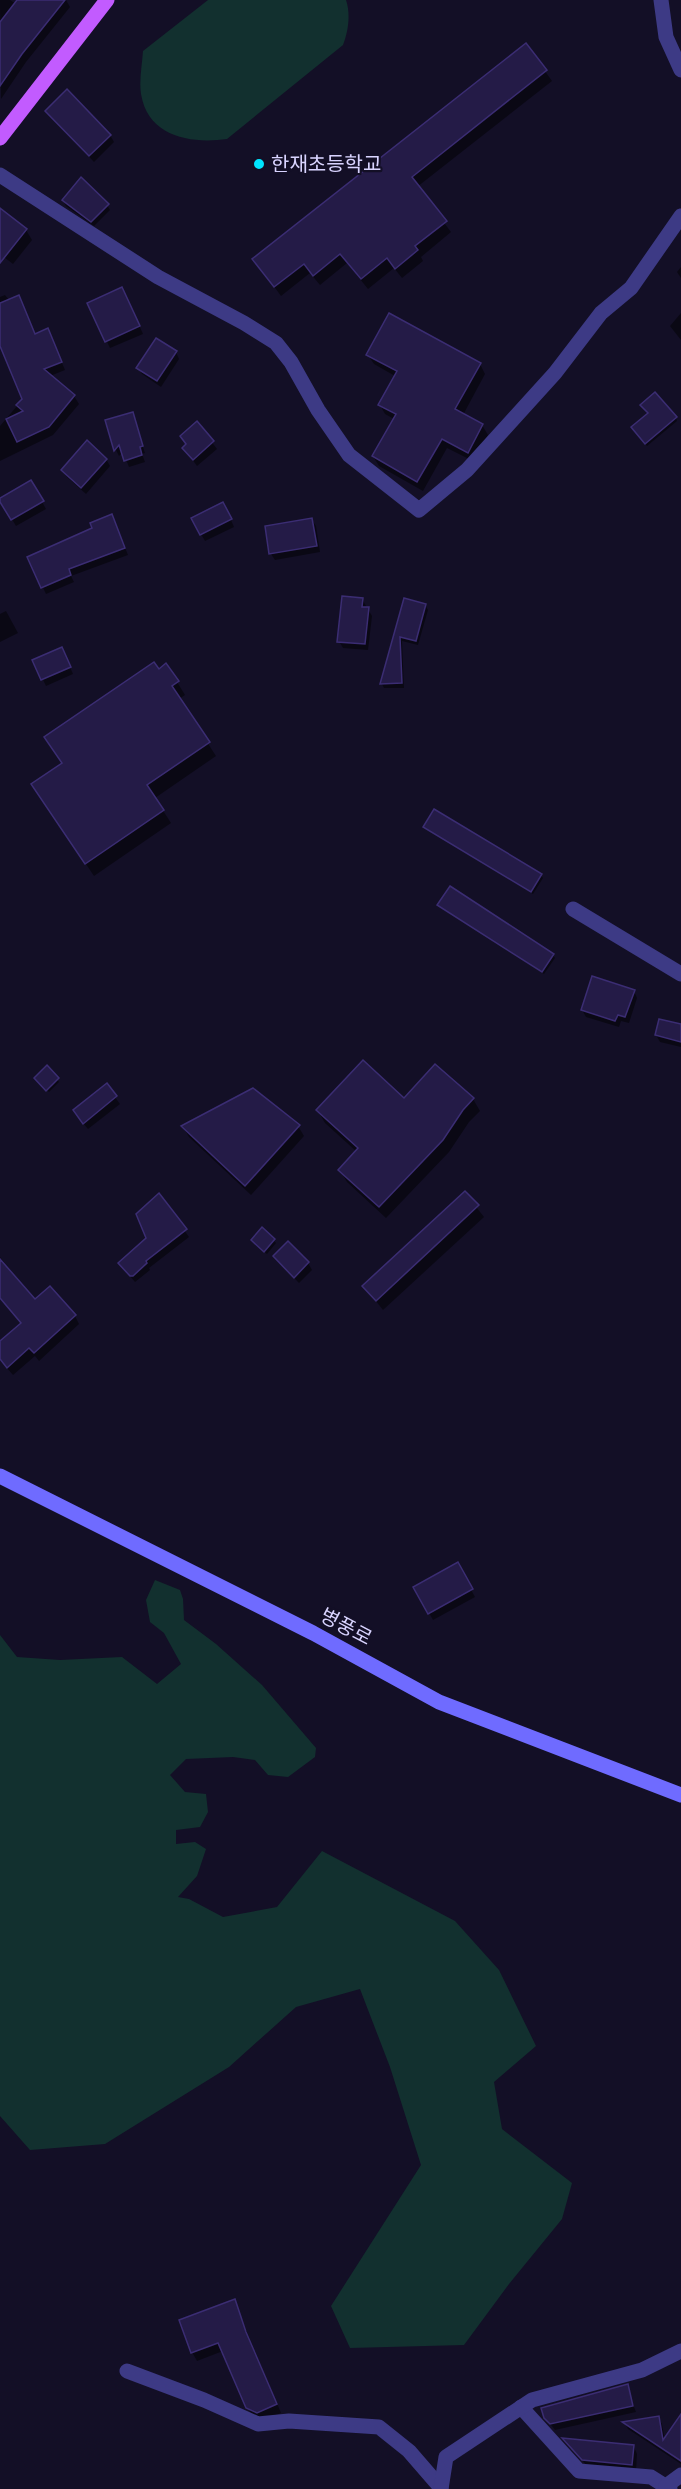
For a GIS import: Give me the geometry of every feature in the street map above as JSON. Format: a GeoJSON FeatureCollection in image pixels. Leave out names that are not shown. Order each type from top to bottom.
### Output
{"type":"FeatureCollection","features":[{"type":"Feature","properties":{"kind":"main road"},"geometry":{"type":"LineString","coordinates":[[0,138],[107,0]]}},
{"type":"Feature","properties":{"kind":"main road","name":"병풍로"},"geometry":{"type":"LineString","coordinates":[[0,1476],[313,1633],[440,1702],[681,1795]]}},
{"type":"Feature","properties":{"kind":"street"},"geometry":{"type":"LineString","coordinates":[[661,0],[666,37],[678,60]]}},
{"type":"Feature","properties":{"kind":"street"},"geometry":{"type":"LineString","coordinates":[[0,175],[158,277],[244,323],[276,343],[291,362],[318,410],[349,455],[419,510],[467,470],[555,373],[601,313],[631,288],[681,216]]}},
{"type":"Feature","properties":{"kind":"street"},"geometry":{"type":"LineString","coordinates":[[573,909],[681,974]]}},
{"type":"Feature","properties":{"kind":"street"},"geometry":{"type":"LineString","coordinates":[[441,2488],[446,2457],[532,2400],[642,2370],[681,2352]]}},
{"type":"Feature","properties":{"kind":"street"},"geometry":{"type":"LineString","coordinates":[[127,2372],[204,2400],[258,2424],[289,2421],[379,2427],[409,2451],[441,2488]]}},
{"type":"Feature","properties":{"kind":"street"},"geometry":{"type":"LineString","coordinates":[[521,2407],[579,2471],[651,2477],[668,2488],[681,2475]]}},
{"type":"Feature","properties":{"kind":"green space"},"geometry":{"type":"Polygon","coordinates":[[[208,0],[346,0],[349,17],[346,35],[343,45],[227,139],[186,138],[162,128],[152,120],[145,108],[140,89],[143,51],[208,0]]]}},
{"type":"Feature","properties":{"kind":"green space"},"geometry":{"type":"Polygon","coordinates":[[[155,1580],[180,1590],[184,1620],[216,1644],[262,1685],[316,1748],[315,1757],[288,1777],[268,1775],[255,1760],[233,1757],[186,1759],[170,1775],[185,1792],[206,1794],[208,1812],[200,1827],[176,1830],[176,1844],[195,1842],[206,1849],[197,1876],[178,1897],[189,1899],[223,1917],[277,1907],[322,1851],[455,1921],[499,1970],[536,2046],[494,2082],[502,2129],[572,2183],[562,2219],[509,2284],[464,2345],[350,2348],[331,2306],[421,2165],[390,2067],[360,1989],[296,2007],[229,2067],[105,2144],[30,2150],[0,2116],[0,1635],[17,1657],[60,1660],[122,1657],[157,1684],[181,1664],[164,1633],[150,1622],[146,1600],[155,1580]]]}},
{"type":"Feature","properties":{"kind":"building"},"geometry":{"type":"Polygon","coordinates":[[[17,0],[65,0],[0,86],[0,22],[17,0]]]}},
{"type":"Feature","properties":{"kind":"building","name":"한재초등학교"},"geometry":{"type":"Polygon","coordinates":[[[526,43],[547,70],[412,177],[447,221],[415,246],[418,250],[395,269],[387,258],[361,279],[340,254],[313,276],[304,264],[274,287],[252,259],[526,43]]]}},
{"type":"Feature","properties":{"kind":"building"},"geometry":{"type":"Polygon","coordinates":[[[67,89],[111,135],[89,156],[45,111],[67,89]]]}},
{"type":"Feature","properties":{"kind":"building"},"geometry":{"type":"Polygon","coordinates":[[[81,177],[109,204],[91,222],[62,200],[81,177]]]}},
{"type":"Feature","properties":{"kind":"building"},"geometry":{"type":"Polygon","coordinates":[[[0,208],[27,229],[0,263],[0,208]]]}},
{"type":"Feature","properties":{"kind":"building"},"geometry":{"type":"Polygon","coordinates":[[[122,287],[140,326],[105,342],[87,303],[122,287]]]}},
{"type":"Feature","properties":{"kind":"building"},"geometry":{"type":"Polygon","coordinates":[[[19,295],[35,334],[48,328],[62,362],[44,369],[75,395],[49,427],[17,442],[6,419],[23,411],[16,405],[22,399],[0,346],[0,303],[19,295]]]}},
{"type":"Feature","properties":{"kind":"building"},"geometry":{"type":"Polygon","coordinates":[[[389,313],[481,363],[455,409],[483,424],[468,453],[442,439],[417,482],[372,456],[396,414],[378,405],[397,371],[366,355],[389,313]]]}},
{"type":"Feature","properties":{"kind":"building"},"geometry":{"type":"Polygon","coordinates":[[[156,338],[177,351],[157,381],[136,368],[156,338]]]}},
{"type":"Feature","properties":{"kind":"building"},"geometry":{"type":"Polygon","coordinates":[[[655,392],[677,417],[645,444],[631,427],[648,413],[640,405],[655,392]]]}},
{"type":"Feature","properties":{"kind":"building"},"geometry":{"type":"Polygon","coordinates":[[[133,412],[143,446],[140,447],[142,455],[124,461],[119,445],[114,451],[105,420],[133,412]]]}},
{"type":"Feature","properties":{"kind":"building"},"geometry":{"type":"Polygon","coordinates":[[[197,421],[214,441],[193,460],[182,448],[186,444],[180,436],[197,421]]]}},
{"type":"Feature","properties":{"kind":"building"},"geometry":{"type":"Polygon","coordinates":[[[87,440],[107,459],[81,488],[61,470],[87,440]]]}},
{"type":"Feature","properties":{"kind":"building"},"geometry":{"type":"Polygon","coordinates":[[[31,480],[44,501],[11,520],[0,498],[31,480]]]}},
{"type":"Feature","properties":{"kind":"building"},"geometry":{"type":"Polygon","coordinates":[[[223,502],[232,519],[200,535],[191,518],[223,502]]]}},
{"type":"Feature","properties":{"kind":"building"},"geometry":{"type":"Polygon","coordinates":[[[112,514],[125,548],[69,569],[71,575],[41,588],[27,557],[92,528],[90,523],[112,514]]]}},
{"type":"Feature","properties":{"kind":"building"},"geometry":{"type":"Polygon","coordinates":[[[312,518],[317,546],[269,554],[265,526],[312,518]]]}},
{"type":"Feature","properties":{"kind":"building"},"geometry":{"type":"Polygon","coordinates":[[[342,596],[363,598],[362,607],[369,607],[365,644],[337,642],[342,596]]]}},
{"type":"Feature","properties":{"kind":"building"},"geometry":{"type":"Polygon","coordinates":[[[404,598],[426,604],[416,641],[400,637],[402,683],[380,684],[404,598]]]}},
{"type":"Feature","properties":{"kind":"building"},"geometry":{"type":"Polygon","coordinates":[[[62,647],[71,667],[41,680],[32,660],[62,647]]]}},
{"type":"Feature","properties":{"kind":"building"},"geometry":{"type":"Polygon","coordinates":[[[154,662],[159,669],[166,663],[179,681],[172,686],[210,742],[147,785],[164,810],[85,864],[31,784],[62,763],[44,737],[154,662]]]}},
{"type":"Feature","properties":{"kind":"building"},"geometry":{"type":"Polygon","coordinates":[[[434,809],[542,874],[531,892],[423,827],[434,809]]]}},
{"type":"Feature","properties":{"kind":"building"},"geometry":{"type":"Polygon","coordinates":[[[450,886],[554,954],[542,972],[437,905],[450,886]]]}},
{"type":"Feature","properties":{"kind":"building"},"geometry":{"type":"Polygon","coordinates":[[[592,976],[635,990],[625,1017],[618,1015],[615,1021],[581,1010],[592,976]]]}},
{"type":"Feature","properties":{"kind":"building"},"geometry":{"type":"Polygon","coordinates":[[[659,1019],[681,1024],[681,1042],[655,1035],[659,1019]]]}},
{"type":"Feature","properties":{"kind":"building"},"geometry":{"type":"Polygon","coordinates":[[[363,1060],[404,1098],[435,1064],[474,1098],[443,1140],[379,1207],[338,1170],[358,1148],[316,1110],[363,1060]]]}},
{"type":"Feature","properties":{"kind":"building"},"geometry":{"type":"Polygon","coordinates":[[[47,1065],[59,1078],[46,1091],[34,1078],[47,1065]]]}},
{"type":"Feature","properties":{"kind":"building"},"geometry":{"type":"Polygon","coordinates":[[[107,1083],[117,1096],[83,1124],[73,1110],[107,1083]]]}},
{"type":"Feature","properties":{"kind":"building"},"geometry":{"type":"Polygon","coordinates":[[[253,1088],[300,1125],[245,1186],[181,1126],[253,1088]]]}},
{"type":"Feature","properties":{"kind":"building"},"geometry":{"type":"Polygon","coordinates":[[[465,1191],[479,1205],[376,1301],[362,1286],[465,1191]]]}},
{"type":"Feature","properties":{"kind":"building"},"geometry":{"type":"Polygon","coordinates":[[[159,1193],[187,1229],[146,1261],[147,1263],[133,1276],[130,1276],[118,1263],[146,1238],[136,1214],[159,1193]]]}},
{"type":"Feature","properties":{"kind":"building"},"geometry":{"type":"Polygon","coordinates":[[[262,1227],[275,1239],[264,1252],[251,1240],[262,1227]]]}},
{"type":"Feature","properties":{"kind":"building"},"geometry":{"type":"Polygon","coordinates":[[[288,1241],[309,1262],[294,1278],[273,1256],[288,1241]]]}},
{"type":"Feature","properties":{"kind":"building"},"geometry":{"type":"Polygon","coordinates":[[[0,1259],[35,1299],[50,1286],[76,1315],[34,1353],[29,1348],[7,1368],[0,1359],[0,1341],[21,1323],[0,1298],[0,1259]]]}},
{"type":"Feature","properties":{"kind":"building"},"geometry":{"type":"Polygon","coordinates":[[[458,1562],[473,1589],[428,1614],[413,1587],[458,1562]]]}},
{"type":"Feature","properties":{"kind":"building"},"geometry":{"type":"Polygon","coordinates":[[[235,2299],[246,2332],[277,2404],[257,2413],[246,2408],[218,2343],[191,2353],[179,2320],[235,2299]]]}},
{"type":"Feature","properties":{"kind":"building"},"geometry":{"type":"Polygon","coordinates":[[[628,2384],[633,2406],[550,2424],[544,2418],[541,2408],[628,2384]]]}},
{"type":"Feature","properties":{"kind":"building"},"geometry":{"type":"Polygon","coordinates":[[[681,2414],[681,2461],[622,2422],[659,2416],[663,2440],[681,2414]]]}},
{"type":"Feature","properties":{"kind":"building"},"geometry":{"type":"Polygon","coordinates":[[[562,2438],[634,2445],[632,2465],[582,2460],[562,2438]]]}},
{"type":"Feature","properties":{"kind":"place","name":"한재초등학교"},"geometry":{"type":"Point","coordinates":[259,164]}}]}
